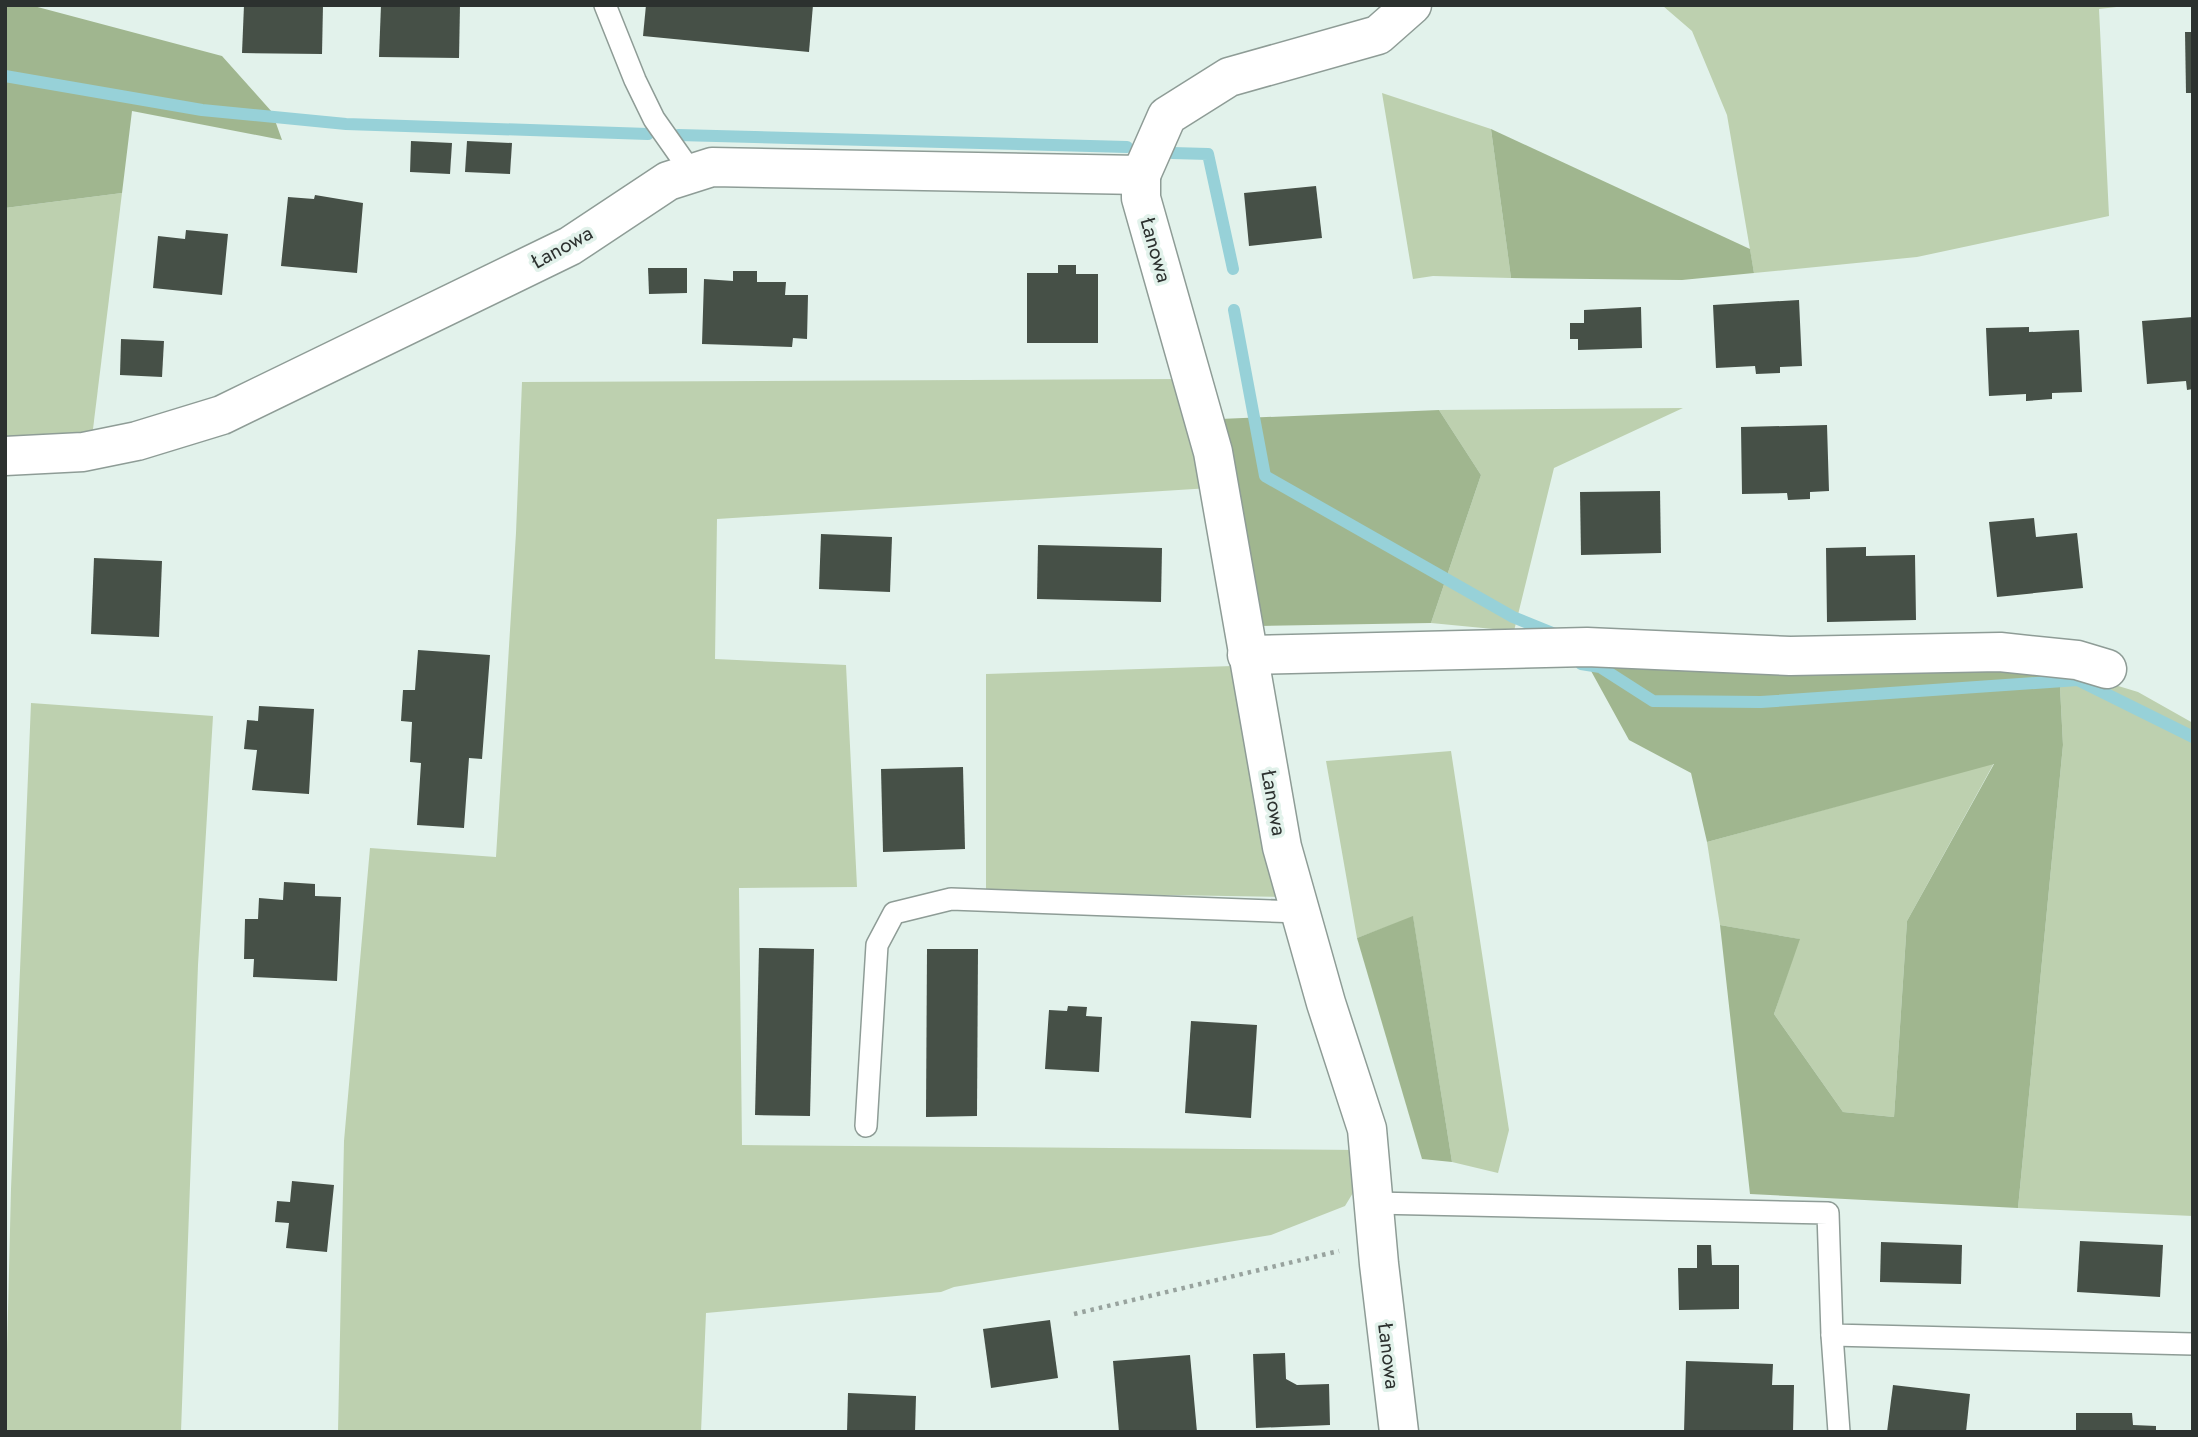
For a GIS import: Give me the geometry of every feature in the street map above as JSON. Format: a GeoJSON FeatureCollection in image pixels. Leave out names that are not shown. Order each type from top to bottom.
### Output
{"type":"FeatureCollection","features":[{"type":"Feature","properties":{"kind":"street","name":"Łanowa"},"geometry":{"type":"LineString","coordinates":[[1399,1432],[1367,1129],[1282,847],[1213,452],[1140,198],[1141,175],[1167,116],[1229,77],[1378,35],[1412,5]]}},
{"type":"Feature","properties":{"kind":"street","name":"Łanowa"},"geometry":{"type":"LineString","coordinates":[[5,456],[83,452],[137,441],[222,415],[570,246],[668,181],[712,167],[1141,175]]}},
{"type":"Feature","properties":{"kind":"street"},"geometry":{"type":"LineString","coordinates":[[1247,654],[1587,647],[1790,656],[2000,652],[2077,660],[2107,669]]}},
{"type":"Feature","properties":{"kind":"lane"},"geometry":{"type":"LineString","coordinates":[[606,5],[635,80],[654,119],[692,173]]}},
{"type":"Feature","properties":{"kind":"lane"},"geometry":{"type":"LineString","coordinates":[[866,1126],[877,945],[894,913],[951,899],[1300,912]]}},
{"type":"Feature","properties":{"kind":"lane"},"geometry":{"type":"LineString","coordinates":[[1374,1203],[1828,1213],[1832,1335],[1839,1432]]}},
{"type":"Feature","properties":{"kind":"lane"},"geometry":{"type":"LineString","coordinates":[[1832,1335],[2193,1344]]}},
{"type":"Feature","properties":{"kind":"path"},"geometry":{"type":"LineString","coordinates":[[1074,1314],[1377,1241]]}},
{"type":"Feature","properties":{"kind":"green space"},"geometry":{"type":"Polygon","coordinates":[[[5,5],[30,5],[222,56],[272,112],[282,140],[132,111],[122,193],[5,208],[5,5]]]}},
{"type":"Feature","properties":{"kind":"green space"},"geometry":{"type":"Polygon","coordinates":[[[1658,5],[2134,5],[2099,9],[2109,216],[1917,257],[1754,273],[1727,115],[1692,31],[1663,6],[1658,5]]]}},
{"type":"Feature","properties":{"kind":"green space"},"geometry":{"type":"Polygon","coordinates":[[[1382,93],[1491,129],[1511,278],[1433,276],[1413,279],[1382,93]]]}},
{"type":"Feature","properties":{"kind":"green space"},"geometry":{"type":"Polygon","coordinates":[[[1491,129],[1750,249],[1754,273],[1682,280],[1511,278],[1491,129]]]}},
{"type":"Feature","properties":{"kind":"green space"},"geometry":{"type":"Polygon","coordinates":[[[122,193],[92,437],[5,445],[5,208],[122,193]]]}},
{"type":"Feature","properties":{"kind":"green space"},"geometry":{"type":"Polygon","coordinates":[[[1184,379],[1210,488],[717,519],[715,659],[846,665],[857,887],[739,888],[742,1145],[1359,1150],[1359,1183],[1345,1206],[1271,1235],[954,1287],[941,1292],[706,1313],[701,1432],[338,1432],[344,1141],[370,848],[496,857],[516,533],[522,382],[1184,379]]]}},
{"type":"Feature","properties":{"kind":"green space"},"geometry":{"type":"Polygon","coordinates":[[[1683,408],[1554,468],[1514,631],[1431,623],[1481,475],[1439,410],[1683,408]]]}},
{"type":"Feature","properties":{"kind":"green space"},"geometry":{"type":"Polygon","coordinates":[[[1439,410],[1481,475],[1431,623],[1259,626],[1220,419],[1439,410]]]}},
{"type":"Feature","properties":{"kind":"green space"},"geometry":{"type":"Polygon","coordinates":[[[1585,660],[2059,668],[2063,745],[2018,1208],[1750,1194],[1720,925],[1800,939],[1774,1014],[1843,1112],[1894,1117],[1907,921],[1994,764],[1707,842],[1691,773],[1629,740],[1585,660]]]}},
{"type":"Feature","properties":{"kind":"green space"},"geometry":{"type":"Polygon","coordinates":[[[1233,666],[1284,897],[986,892],[986,674],[1233,666]]]}},
{"type":"Feature","properties":{"kind":"green space"},"geometry":{"type":"Polygon","coordinates":[[[2059,668],[2138,692],[2193,723],[2193,1216],[2018,1208],[2063,745],[2059,668]]]}},
{"type":"Feature","properties":{"kind":"green space"},"geometry":{"type":"Polygon","coordinates":[[[31,703],[213,716],[198,965],[181,1432],[5,1432],[11,1189],[31,703]]]}},
{"type":"Feature","properties":{"kind":"green space"},"geometry":{"type":"Polygon","coordinates":[[[1451,751],[1509,1130],[1498,1173],[1452,1162],[1413,917],[1357,938],[1326,761],[1451,751]]]}},
{"type":"Feature","properties":{"kind":"green space"},"geometry":{"type":"Polygon","coordinates":[[[1994,763],[1907,921],[1894,1117],[1843,1112],[1774,1014],[1799,939],[1720,925],[1707,842],[1994,763]]]}},
{"type":"Feature","properties":{"kind":"green space"},"geometry":{"type":"Polygon","coordinates":[[[1413,916],[1452,1162],[1422,1159],[1357,938],[1413,916]]]}},
{"type":"Feature","properties":{"kind":"building"},"geometry":{"type":"Polygon","coordinates":[[[244,5],[323,5],[322,54],[242,53],[244,5]]]}},
{"type":"Feature","properties":{"kind":"building"},"geometry":{"type":"Polygon","coordinates":[[[381,5],[460,5],[459,58],[379,57],[381,5]]]}},
{"type":"Feature","properties":{"kind":"building"},"geometry":{"type":"Polygon","coordinates":[[[646,5],[813,5],[809,52],[643,36],[646,5]]]}},
{"type":"Feature","properties":{"kind":"building"},"geometry":{"type":"Polygon","coordinates":[[[2185,32],[2193,32],[2193,93],[2186,93],[2185,32]]]}},
{"type":"Feature","properties":{"kind":"building"},"geometry":{"type":"Polygon","coordinates":[[[411,141],[452,143],[450,174],[410,172],[411,141]]]}},
{"type":"Feature","properties":{"kind":"building"},"geometry":{"type":"Polygon","coordinates":[[[467,141],[512,143],[510,174],[465,172],[467,141]]]}},
{"type":"Feature","properties":{"kind":"building"},"geometry":{"type":"Polygon","coordinates":[[[1316,186],[1322,238],[1249,246],[1244,193],[1316,186]]]}},
{"type":"Feature","properties":{"kind":"building"},"geometry":{"type":"Polygon","coordinates":[[[315,195],[363,203],[357,273],[281,266],[288,197],[314,199],[315,195]]]}},
{"type":"Feature","properties":{"kind":"building"},"geometry":{"type":"Polygon","coordinates":[[[186,230],[228,234],[222,295],[153,288],[158,236],[185,239],[186,230]]]}},
{"type":"Feature","properties":{"kind":"building"},"geometry":{"type":"Polygon","coordinates":[[[1058,265],[1076,265],[1076,274],[1098,274],[1098,343],[1027,343],[1027,273],[1058,273],[1058,265]]]}},
{"type":"Feature","properties":{"kind":"building"},"geometry":{"type":"Polygon","coordinates":[[[648,268],[687,268],[687,293],[649,294],[648,268]]]}},
{"type":"Feature","properties":{"kind":"building"},"geometry":{"type":"Polygon","coordinates":[[[733,271],[757,271],[757,282],[786,282],[785,295],[808,295],[807,339],[793,338],[792,347],[702,344],[704,279],[733,281],[733,271]]]}},
{"type":"Feature","properties":{"kind":"building"},"geometry":{"type":"Polygon","coordinates":[[[1799,300],[1802,366],[1780,367],[1780,373],[1756,374],[1755,366],[1716,368],[1713,305],[1799,300]]]}},
{"type":"Feature","properties":{"kind":"building"},"geometry":{"type":"Polygon","coordinates":[[[1641,307],[1642,348],[1578,350],[1578,339],[1570,339],[1570,323],[1584,323],[1584,310],[1641,307]]]}},
{"type":"Feature","properties":{"kind":"building"},"geometry":{"type":"Polygon","coordinates":[[[2193,317],[2193,389],[2187,390],[2186,381],[2147,384],[2142,321],[2193,317]]]}},
{"type":"Feature","properties":{"kind":"building"},"geometry":{"type":"Polygon","coordinates":[[[2029,327],[2029,332],[2079,330],[2082,392],[2052,393],[2052,399],[2026,401],[2026,394],[1989,396],[1986,328],[2029,327]]]}},
{"type":"Feature","properties":{"kind":"building"},"geometry":{"type":"Polygon","coordinates":[[[121,339],[164,341],[162,377],[120,375],[121,339]]]}},
{"type":"Feature","properties":{"kind":"building"},"geometry":{"type":"Polygon","coordinates":[[[1827,425],[1829,491],[1810,492],[1810,499],[1788,500],[1787,493],[1742,494],[1741,427],[1827,425]]]}},
{"type":"Feature","properties":{"kind":"building"},"geometry":{"type":"Polygon","coordinates":[[[1660,491],[1661,553],[1581,555],[1580,492],[1660,491]]]}},
{"type":"Feature","properties":{"kind":"building"},"geometry":{"type":"Polygon","coordinates":[[[2034,518],[2036,537],[2077,533],[2083,588],[1997,597],[1989,522],[2034,518]]]}},
{"type":"Feature","properties":{"kind":"building"},"geometry":{"type":"Polygon","coordinates":[[[821,534],[892,537],[890,592],[819,589],[821,534]]]}},
{"type":"Feature","properties":{"kind":"building"},"geometry":{"type":"Polygon","coordinates":[[[1038,545],[1162,548],[1161,602],[1037,599],[1038,545]]]}},
{"type":"Feature","properties":{"kind":"building"},"geometry":{"type":"Polygon","coordinates":[[[1866,547],[1866,556],[1915,555],[1916,620],[1827,622],[1826,548],[1866,547]]]}},
{"type":"Feature","properties":{"kind":"building"},"geometry":{"type":"Polygon","coordinates":[[[94,558],[162,561],[159,637],[91,634],[94,558]]]}},
{"type":"Feature","properties":{"kind":"building"},"geometry":{"type":"Polygon","coordinates":[[[418,650],[490,655],[482,759],[469,758],[464,828],[417,825],[421,763],[410,762],[412,722],[401,721],[403,690],[415,690],[418,650]]]}},
{"type":"Feature","properties":{"kind":"building"},"geometry":{"type":"Polygon","coordinates":[[[259,706],[314,709],[309,794],[252,790],[257,750],[244,749],[247,720],[258,721],[259,706]]]}},
{"type":"Feature","properties":{"kind":"building"},"geometry":{"type":"Polygon","coordinates":[[[963,767],[965,849],[883,852],[881,769],[963,767]]]}},
{"type":"Feature","properties":{"kind":"building"},"geometry":{"type":"Polygon","coordinates":[[[284,882],[315,884],[315,896],[341,897],[337,981],[253,977],[254,959],[244,959],[245,919],[258,919],[259,898],[283,900],[284,882]]]}},
{"type":"Feature","properties":{"kind":"building"},"geometry":{"type":"Polygon","coordinates":[[[759,948],[814,949],[810,1116],[755,1115],[759,948]]]}},
{"type":"Feature","properties":{"kind":"building"},"geometry":{"type":"Polygon","coordinates":[[[927,949],[978,949],[977,1116],[926,1117],[927,949]]]}},
{"type":"Feature","properties":{"kind":"building"},"geometry":{"type":"Polygon","coordinates":[[[1068,1006],[1087,1007],[1086,1016],[1102,1017],[1099,1072],[1045,1069],[1049,1010],[1067,1011],[1068,1006]]]}},
{"type":"Feature","properties":{"kind":"building"},"geometry":{"type":"Polygon","coordinates":[[[1191,1021],[1257,1025],[1251,1118],[1185,1113],[1191,1021]]]}},
{"type":"Feature","properties":{"kind":"building"},"geometry":{"type":"Polygon","coordinates":[[[292,1181],[334,1185],[327,1252],[286,1248],[289,1223],[275,1222],[277,1201],[290,1202],[292,1181]]]}},
{"type":"Feature","properties":{"kind":"building"},"geometry":{"type":"Polygon","coordinates":[[[2080,1241],[2163,1245],[2160,1297],[2077,1292],[2080,1241]]]}},
{"type":"Feature","properties":{"kind":"building"},"geometry":{"type":"Polygon","coordinates":[[[1881,1242],[1962,1245],[1961,1284],[1880,1282],[1881,1242]]]}},
{"type":"Feature","properties":{"kind":"building"},"geometry":{"type":"Polygon","coordinates":[[[1697,1245],[1711,1245],[1712,1265],[1739,1265],[1739,1309],[1679,1310],[1678,1268],[1697,1268],[1697,1245]]]}},
{"type":"Feature","properties":{"kind":"building"},"geometry":{"type":"Polygon","coordinates":[[[1050,1320],[1058,1378],[991,1388],[983,1329],[1050,1320]]]}},
{"type":"Feature","properties":{"kind":"building"},"geometry":{"type":"Polygon","coordinates":[[[1285,1353],[1286,1379],[1297,1385],[1329,1384],[1330,1425],[1256,1428],[1253,1354],[1285,1353]]]}},
{"type":"Feature","properties":{"kind":"building"},"geometry":{"type":"Polygon","coordinates":[[[1190,1355],[1197,1432],[1119,1432],[1113,1361],[1190,1355]]]}},
{"type":"Feature","properties":{"kind":"building"},"geometry":{"type":"Polygon","coordinates":[[[1686,1361],[1773,1364],[1772,1385],[1794,1385],[1793,1432],[1684,1432],[1686,1361]]]}},
{"type":"Feature","properties":{"kind":"building"},"geometry":{"type":"Polygon","coordinates":[[[1893,1385],[1970,1394],[1966,1432],[1887,1432],[1893,1385]]]}},
{"type":"Feature","properties":{"kind":"building"},"geometry":{"type":"Polygon","coordinates":[[[848,1393],[916,1396],[915,1432],[847,1432],[848,1393]]]}},
{"type":"Feature","properties":{"kind":"building"},"geometry":{"type":"Polygon","coordinates":[[[2076,1413],[2132,1413],[2133,1425],[2156,1426],[2156,1432],[2076,1432],[2076,1413]]]}},
{"type":"Feature","properties":{"kind":"waterway"},"geometry":{"type":"LineString","coordinates":[[5,76],[202,110],[346,124],[648,134]]}},
{"type":"Feature","properties":{"kind":"waterway"},"geometry":{"type":"LineString","coordinates":[[678,135],[1127,147]]}},
{"type":"Feature","properties":{"kind":"waterway"},"geometry":{"type":"LineString","coordinates":[[1172,153],[1208,154],[1233,269]]}},
{"type":"Feature","properties":{"kind":"waterway"},"geometry":{"type":"LineString","coordinates":[[1234,310],[1265,476],[1513,617],[1555,634]]}},
{"type":"Feature","properties":{"kind":"waterway"},"geometry":{"type":"LineString","coordinates":[[1581,664],[1600,667],[1653,701],[1761,702],[2078,680],[2193,737]]}}]}
